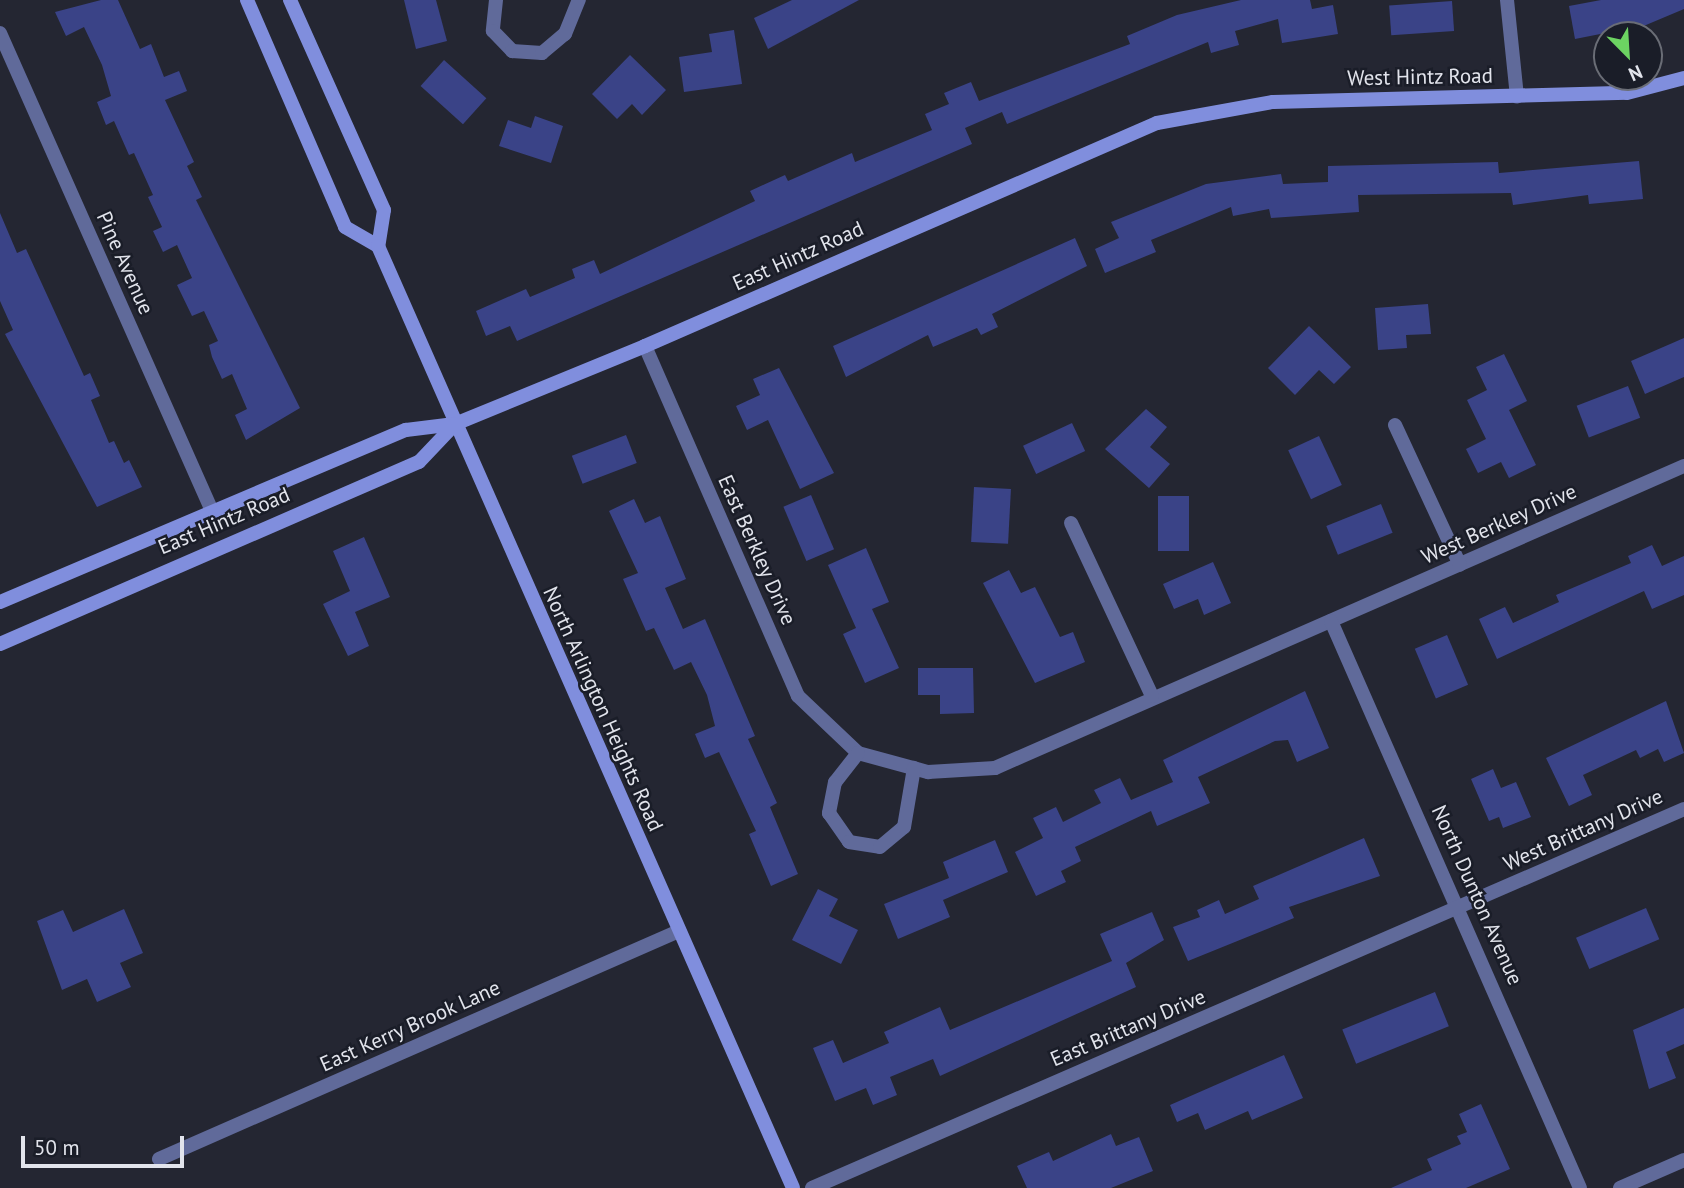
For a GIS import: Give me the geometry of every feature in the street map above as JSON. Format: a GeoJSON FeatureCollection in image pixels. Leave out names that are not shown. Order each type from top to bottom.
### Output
{"type":"FeatureCollection","features":[{"type":"Feature","properties":{"kind":"main road"},"geometry":{"type":"LineString","coordinates":[[247,0],[345,227],[379,246],[384,210],[290,0]]}},
{"type":"Feature","properties":{"kind":"main road","name":"West Hintz Road"},"geometry":{"type":"LineString","coordinates":[[1157,123],[1273,102],[1627,93],[1684,78]]}},
{"type":"Feature","properties":{"kind":"main road","name":"East Hintz Road"},"geometry":{"type":"LineString","coordinates":[[0,602],[406,430],[455,424],[645,346],[1157,123]]}},
{"type":"Feature","properties":{"kind":"main road","name":"North Arlington Heights Road"},"geometry":{"type":"LineString","coordinates":[[379,246],[793,1188]]}},
{"type":"Feature","properties":{"kind":"main road","name":"East Hintz Road"},"geometry":{"type":"LineString","coordinates":[[0,643],[419,462],[455,424]]}},
{"type":"Feature","properties":{"kind":"street"},"geometry":{"type":"LineString","coordinates":[[496,0],[493,31],[512,51],[542,53],[565,34],[579,0]]}},
{"type":"Feature","properties":{"kind":"street"},"geometry":{"type":"LineString","coordinates":[[1507,0],[1517,96]]}},
{"type":"Feature","properties":{"kind":"street","name":"Pine Avenue"},"geometry":{"type":"LineString","coordinates":[[0,33],[212,511]]}},
{"type":"Feature","properties":{"kind":"street","name":"East Berkley Drive"},"geometry":{"type":"LineString","coordinates":[[645,346],[798,696],[858,752],[914,768],[995,768],[1152,696],[1331,621]]}},
{"type":"Feature","properties":{"kind":"street"},"geometry":{"type":"LineString","coordinates":[[1395,425],[1460,565]]}},
{"type":"Feature","properties":{"kind":"street","name":"West Berkley Drive"},"geometry":{"type":"LineString","coordinates":[[1331,621],[1684,466]]}},
{"type":"Feature","properties":{"kind":"street"},"geometry":{"type":"LineString","coordinates":[[1072,523],[1152,696]]}},
{"type":"Feature","properties":{"kind":"street","name":"North Dunton Avenue"},"geometry":{"type":"LineString","coordinates":[[1331,621],[1461,906],[1580,1188]]}},
{"type":"Feature","properties":{"kind":"street"},"geometry":{"type":"LineString","coordinates":[[858,752],[835,782],[829,813],[849,842],[880,847],[904,827],[914,768]]}},
{"type":"Feature","properties":{"kind":"street","name":"West Brittany Drive"},"geometry":{"type":"LineString","coordinates":[[1461,906],[1684,809]]}},
{"type":"Feature","properties":{"kind":"street","name":"East Brittany Drive"},"geometry":{"type":"LineString","coordinates":[[811,1188],[1461,906]]}},
{"type":"Feature","properties":{"kind":"street","name":"East Kerry Brook Lane"},"geometry":{"type":"LineString","coordinates":[[159,1159],[679,932]]}},
{"type":"Feature","properties":{"kind":"street"},"geometry":{"type":"LineString","coordinates":[[1620,1188],[1684,1160]]}},
{"type":"Feature","properties":{"kind":"building"},"geometry":{"type":"Polygon","coordinates":[[[101,0],[118,0],[140,49],[151,44],[164,77],[179,71],[187,91],[165,100],[194,162],[187,166],[202,197],[196,200],[300,408],[246,440],[235,415],[247,409],[232,374],[222,379],[212,357],[209,345],[218,341],[204,311],[192,316],[177,285],[192,278],[177,245],[163,252],[153,231],[162,227],[148,197],[153,195],[134,153],[129,155],[114,121],[106,125],[97,102],[111,96],[102,65],[84,27],[66,36],[55,12],[101,0]]]}},
{"type":"Feature","properties":{"kind":"building"},"geometry":{"type":"Polygon","coordinates":[[[404,0],[436,0],[447,41],[416,49],[404,0]]]}},
{"type":"Feature","properties":{"kind":"building"},"geometry":{"type":"Polygon","coordinates":[[[792,0],[859,0],[768,49],[754,18],[792,0]]]}},
{"type":"Feature","properties":{"kind":"building"},"geometry":{"type":"Polygon","coordinates":[[[1241,0],[1310,0],[1312,9],[1333,5],[1338,34],[1282,43],[1278,19],[1235,31],[1239,45],[1211,53],[1208,42],[1007,124],[1002,112],[965,128],[972,144],[517,341],[510,326],[486,336],[476,311],[526,289],[530,297],[575,278],[572,269],[594,260],[600,274],[755,201],[750,191],[785,175],[788,181],[852,153],[855,162],[932,130],[925,114],[949,104],[944,93],[971,82],[979,101],[1130,44],[1127,36],[1177,15],[1241,0]]]}},
{"type":"Feature","properties":{"kind":"building"},"geometry":{"type":"Polygon","coordinates":[[[1601,0],[1684,0],[1684,9],[1656,21],[1593,21],[1593,35],[1575,39],[1569,6],[1601,0]]]}},
{"type":"Feature","properties":{"kind":"building"},"geometry":{"type":"Polygon","coordinates":[[[1452,1],[1454,31],[1391,35],[1389,5],[1452,1]]]}},
{"type":"Feature","properties":{"kind":"building"},"geometry":{"type":"Polygon","coordinates":[[[734,30],[742,84],[684,92],[679,57],[712,52],[709,34],[734,30]]]}},
{"type":"Feature","properties":{"kind":"building"},"geometry":{"type":"Polygon","coordinates":[[[630,55],[666,90],[642,115],[632,104],[617,119],[592,94],[630,55]]]}},
{"type":"Feature","properties":{"kind":"building"},"geometry":{"type":"Polygon","coordinates":[[[444,60],[486,98],[463,124],[421,86],[444,60]]]}},
{"type":"Feature","properties":{"kind":"building"},"geometry":{"type":"Polygon","coordinates":[[[535,116],[563,126],[551,163],[499,146],[508,120],[531,128],[535,116]]]}},
{"type":"Feature","properties":{"kind":"building"},"geometry":{"type":"Polygon","coordinates":[[[1639,161],[1643,199],[1589,204],[1588,195],[1513,205],[1511,193],[1358,195],[1359,212],[1271,218],[1269,209],[1233,216],[1231,207],[1151,240],[1156,252],[1105,273],[1095,249],[1119,238],[1111,222],[1206,184],[1281,174],[1283,184],[1328,182],[1328,166],[1498,162],[1499,173],[1639,161]]]}},
{"type":"Feature","properties":{"kind":"building"},"geometry":{"type":"Polygon","coordinates":[[[0,213],[17,253],[26,249],[84,376],[90,373],[100,396],[91,400],[109,443],[114,441],[124,463],[129,460],[142,487],[97,507],[5,334],[13,330],[0,301],[0,213]]]}},
{"type":"Feature","properties":{"kind":"building"},"geometry":{"type":"Polygon","coordinates":[[[1075,238],[1087,266],[992,314],[998,327],[981,335],[977,328],[933,347],[928,335],[846,377],[833,346],[1075,238]]]}},
{"type":"Feature","properties":{"kind":"building"},"geometry":{"type":"Polygon","coordinates":[[[1428,304],[1431,334],[1406,335],[1407,348],[1378,350],[1375,308],[1428,304]]]}},
{"type":"Feature","properties":{"kind":"building"},"geometry":{"type":"Polygon","coordinates":[[[1309,326],[1351,367],[1334,384],[1319,370],[1295,395],[1268,368],[1309,326]]]}},
{"type":"Feature","properties":{"kind":"building"},"geometry":{"type":"Polygon","coordinates":[[[1684,338],[1684,377],[1645,394],[1631,361],[1684,338]]]}},
{"type":"Feature","properties":{"kind":"building"},"geometry":{"type":"Polygon","coordinates":[[[1504,354],[1527,401],[1509,410],[1536,465],[1509,478],[1501,462],[1478,473],[1466,449],[1486,439],[1467,400],[1487,390],[1476,367],[1504,354]]]}},
{"type":"Feature","properties":{"kind":"building"},"geometry":{"type":"Polygon","coordinates":[[[779,368],[834,473],[800,489],[768,420],[747,430],[736,406],[760,395],[753,379],[779,368]]]}},
{"type":"Feature","properties":{"kind":"building"},"geometry":{"type":"Polygon","coordinates":[[[1628,386],[1640,418],[1589,437],[1577,406],[1628,386]]]}},
{"type":"Feature","properties":{"kind":"building"},"geometry":{"type":"Polygon","coordinates":[[[1146,409],[1167,427],[1150,447],[1170,464],[1149,488],[1105,449],[1146,409]]]}},
{"type":"Feature","properties":{"kind":"building"},"geometry":{"type":"Polygon","coordinates":[[[1072,423],[1085,451],[1036,474],[1023,446],[1072,423]]]}},
{"type":"Feature","properties":{"kind":"building"},"geometry":{"type":"Polygon","coordinates":[[[626,435],[637,463],[583,484],[572,456],[626,435]]]}},
{"type":"Feature","properties":{"kind":"building"},"geometry":{"type":"Polygon","coordinates":[[[1319,436],[1342,485],[1311,499],[1288,450],[1319,436]]]}},
{"type":"Feature","properties":{"kind":"building"},"geometry":{"type":"Polygon","coordinates":[[[974,487],[1011,489],[1008,544],[971,542],[974,487]]]}},
{"type":"Feature","properties":{"kind":"building"},"geometry":{"type":"Polygon","coordinates":[[[811,495],[834,549],[806,561],[783,507],[811,495]]]}},
{"type":"Feature","properties":{"kind":"building"},"geometry":{"type":"Polygon","coordinates":[[[1158,496],[1189,496],[1189,551],[1158,551],[1158,496]]]}},
{"type":"Feature","properties":{"kind":"building"},"geometry":{"type":"Polygon","coordinates":[[[634,499],[645,523],[660,516],[686,579],[665,588],[683,629],[705,619],[755,736],[748,739],[777,803],[770,807],[798,874],[771,886],[749,834],[756,831],[719,752],[705,758],[695,734],[715,726],[707,695],[691,662],[674,670],[654,628],[646,631],[623,579],[638,573],[609,511],[634,499]]]}},
{"type":"Feature","properties":{"kind":"building"},"geometry":{"type":"Polygon","coordinates":[[[1381,504],[1393,533],[1338,555],[1326,526],[1381,504]]]}},
{"type":"Feature","properties":{"kind":"building"},"geometry":{"type":"Polygon","coordinates":[[[364,537],[390,597],[355,612],[369,646],[348,656],[323,604],[350,591],[333,551],[364,537]]]}},
{"type":"Feature","properties":{"kind":"building"},"geometry":{"type":"Polygon","coordinates":[[[1652,545],[1662,566],[1684,556],[1684,595],[1652,609],[1644,591],[1497,659],[1479,619],[1505,607],[1513,623],[1559,602],[1556,595],[1631,563],[1628,556],[1652,545]]]}},
{"type":"Feature","properties":{"kind":"building"},"geometry":{"type":"Polygon","coordinates":[[[866,548],[889,602],[872,609],[899,668],[865,683],[843,634],[856,628],[828,565],[866,548]]]}},
{"type":"Feature","properties":{"kind":"building"},"geometry":{"type":"Polygon","coordinates":[[[1213,562],[1231,603],[1204,615],[1198,599],[1174,609],[1163,584],[1213,562]]]}},
{"type":"Feature","properties":{"kind":"building"},"geometry":{"type":"Polygon","coordinates":[[[1009,570],[1021,593],[1035,587],[1060,637],[1073,632],[1085,662],[1035,683],[983,583],[1009,570]]]}},
{"type":"Feature","properties":{"kind":"building"},"geometry":{"type":"Polygon","coordinates":[[[1447,635],[1468,685],[1436,698],[1415,649],[1447,635]]]}},
{"type":"Feature","properties":{"kind":"building"},"geometry":{"type":"Polygon","coordinates":[[[918,668],[973,668],[974,713],[940,714],[940,695],[918,695],[918,668]]]}},
{"type":"Feature","properties":{"kind":"building"},"geometry":{"type":"Polygon","coordinates":[[[1305,691],[1329,748],[1297,762],[1288,740],[1275,741],[1198,777],[1210,803],[1157,826],[1151,811],[1075,847],[1081,861],[1061,871],[1066,882],[1036,896],[1015,852],[1043,838],[1033,818],[1056,807],[1063,822],[1101,803],[1094,790],[1120,778],[1131,800],[1173,782],[1163,760],[1305,691]]]}},
{"type":"Feature","properties":{"kind":"building"},"geometry":{"type":"Polygon","coordinates":[[[1666,701],[1684,753],[1664,762],[1658,749],[1640,758],[1636,750],[1583,775],[1592,795],[1569,806],[1546,758],[1666,701]]]}},
{"type":"Feature","properties":{"kind":"building"},"geometry":{"type":"Polygon","coordinates":[[[1493,769],[1501,788],[1516,782],[1531,817],[1503,828],[1499,817],[1489,821],[1471,779],[1493,769]]]}},
{"type":"Feature","properties":{"kind":"building"},"geometry":{"type":"Polygon","coordinates":[[[1364,838],[1380,876],[1289,907],[1294,918],[1188,961],[1173,927],[1200,917],[1197,910],[1219,900],[1225,914],[1259,899],[1253,886],[1364,838]]]}},
{"type":"Feature","properties":{"kind":"building"},"geometry":{"type":"Polygon","coordinates":[[[995,840],[1008,872],[943,900],[950,917],[898,939],[884,904],[949,878],[943,862],[995,840]]]}},
{"type":"Feature","properties":{"kind":"building"},"geometry":{"type":"Polygon","coordinates":[[[818,889],[838,899],[829,916],[858,930],[841,964],[792,940],[818,889]]]}},
{"type":"Feature","properties":{"kind":"building"},"geometry":{"type":"Polygon","coordinates":[[[1646,908],[1659,939],[1589,969],[1576,938],[1646,908]]]}},
{"type":"Feature","properties":{"kind":"building"},"geometry":{"type":"Polygon","coordinates":[[[124,909],[143,953],[120,963],[131,987],[97,1002],[87,979],[62,990],[37,921],[63,910],[73,932],[124,909]]]}},
{"type":"Feature","properties":{"kind":"building"},"geometry":{"type":"Polygon","coordinates":[[[1152,912],[1164,940],[1126,963],[1136,987],[940,1076],[933,1059],[890,1077],[897,1095],[873,1105],[866,1088],[835,1101],[813,1048],[833,1040],[843,1063],[889,1043],[884,1032],[940,1007],[950,1030],[1112,961],[1100,934],[1152,912]]]}},
{"type":"Feature","properties":{"kind":"building"},"geometry":{"type":"Polygon","coordinates":[[[1435,992],[1449,1026],[1356,1064],[1342,1029],[1435,992]]]}},
{"type":"Feature","properties":{"kind":"building"},"geometry":{"type":"Polygon","coordinates":[[[1684,1008],[1684,1044],[1666,1052],[1676,1078],[1649,1089],[1633,1030],[1684,1008]]]}},
{"type":"Feature","properties":{"kind":"building"},"geometry":{"type":"Polygon","coordinates":[[[1284,1055],[1303,1098],[1252,1120],[1248,1111],[1205,1130],[1198,1113],[1177,1122],[1170,1105],[1284,1055]]]}},
{"type":"Feature","properties":{"kind":"building"},"geometry":{"type":"Polygon","coordinates":[[[1481,1104],[1510,1169],[1466,1188],[1391,1188],[1432,1170],[1427,1159],[1461,1144],[1457,1136],[1467,1132],[1459,1114],[1481,1104]]]}},
{"type":"Feature","properties":{"kind":"building"},"geometry":{"type":"Polygon","coordinates":[[[1111,1134],[1116,1146],[1139,1137],[1153,1171],[1111,1188],[1027,1188],[1017,1166],[1049,1152],[1053,1161],[1111,1134]]]}}]}
